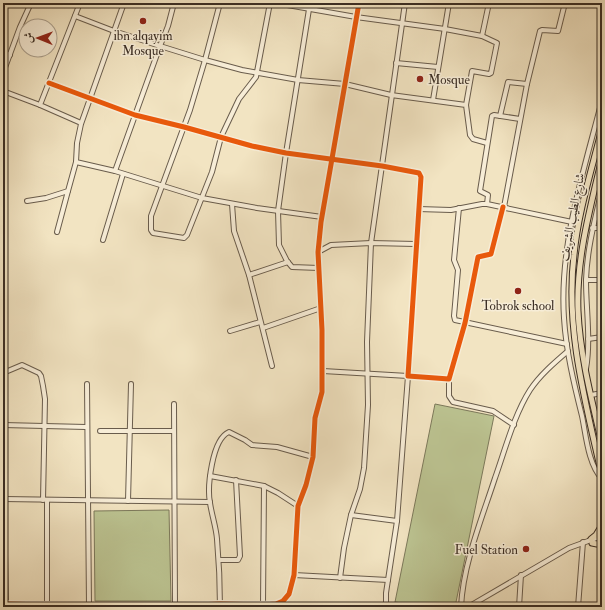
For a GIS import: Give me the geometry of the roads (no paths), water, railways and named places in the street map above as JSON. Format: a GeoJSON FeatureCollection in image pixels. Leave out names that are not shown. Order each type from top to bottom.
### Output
{"type":"FeatureCollection","features":[{"type":"Feature","properties":{"kind":"main road","name":"شارع الطيب الشريف"},"geometry":{"type":"LineString","coordinates":[[602,128],[577,231],[573,256],[572,295],[576,352],[602,477]]}},
{"type":"Feature","properties":{"kind":"main road","name":"شارع الطيب الشريف"},"geometry":{"type":"LineString","coordinates":[[602,158],[584,235],[580,269],[578,311],[586,370],[602,444]]}},
{"type":"Feature","properties":{"kind":"main road"},"geometry":{"type":"LineString","coordinates":[[602,525],[591,541],[602,545]]}},
{"type":"Feature","properties":{"kind":"street"},"geometry":{"type":"LineString","coordinates":[[3,73],[31,3]]}},
{"type":"Feature","properties":{"kind":"street"},"geometry":{"type":"LineString","coordinates":[[40,105],[80,3]]}},
{"type":"Feature","properties":{"kind":"street"},"geometry":{"type":"LineString","coordinates":[[57,232],[76,162],[81,123],[124,3]]}},
{"type":"Feature","properties":{"kind":"street"},"geometry":{"type":"LineString","coordinates":[[115,171],[168,26],[174,3]]}},
{"type":"Feature","properties":{"kind":"street"},"geometry":{"type":"LineString","coordinates":[[220,3],[205,60],[184,127],[151,217],[151,232],[153,233],[185,238],[212,172],[220,137],[237,103],[258,73],[270,3]]}},
{"type":"Feature","properties":{"kind":"street"},"geometry":{"type":"LineString","coordinates":[[276,3],[356,17],[445,29],[482,36],[497,43],[491,73],[489,74],[472,71],[466,105],[470,135],[474,139],[487,144]]}},
{"type":"Feature","properties":{"kind":"street"},"geometry":{"type":"LineString","coordinates":[[310,3],[278,211],[279,246],[288,262],[293,267],[319,268]]}},
{"type":"Feature","properties":{"kind":"street"},"geometry":{"type":"LineString","coordinates":[[3,540],[5,554],[5,606],[263,605],[276,604],[283,601],[289,594],[294,575],[298,506],[314,457],[315,418],[322,392],[323,371],[318,252],[322,217],[359,3]]}},
{"type":"Feature","properties":{"kind":"street"},"geometry":{"type":"LineString","coordinates":[[340,578],[344,548],[360,489],[364,468],[368,405],[367,374],[371,242],[405,3]]}},
{"type":"Feature","properties":{"kind":"street"},"geometry":{"type":"LineString","coordinates":[[433,100],[449,3]]}},
{"type":"Feature","properties":{"kind":"street"},"geometry":{"type":"LineString","coordinates":[[482,36],[489,3]]}},
{"type":"Feature","properties":{"kind":"street"},"geometry":{"type":"LineString","coordinates":[[514,425],[493,411],[453,402],[449,396],[449,379],[465,323],[478,257],[491,254],[503,207],[527,84],[540,31],[558,31],[565,3]]}},
{"type":"Feature","properties":{"kind":"street"},"geometry":{"type":"LineString","coordinates":[[75,16],[160,46],[205,60],[258,73],[298,80],[345,84],[392,95],[466,105]]}},
{"type":"Feature","properties":{"kind":"street"},"geometry":{"type":"LineString","coordinates":[[3,52],[10,55]]}},
{"type":"Feature","properties":{"kind":"street"},"geometry":{"type":"LineString","coordinates":[[396,63],[438,68]]}},
{"type":"Feature","properties":{"kind":"street"},"geometry":{"type":"LineString","coordinates":[[500,116],[508,82],[510,81],[527,84]]}},
{"type":"Feature","properties":{"kind":"street"},"geometry":{"type":"LineString","coordinates":[[49,83],[135,115],[252,146],[419,173],[420,177],[408,376],[397,521],[386,593],[386,607]]}},
{"type":"Feature","properties":{"kind":"street"},"geometry":{"type":"LineString","coordinates":[[3,91],[81,123]]}},
{"type":"Feature","properties":{"kind":"street"},"geometry":{"type":"LineString","coordinates":[[602,100],[572,222],[566,255],[564,281],[564,318],[568,351],[592,460],[597,473],[602,477]]}},
{"type":"Feature","properties":{"kind":"street"},"geometry":{"type":"LineString","coordinates":[[487,204],[488,195],[480,191],[492,116],[494,115],[520,119]]}},
{"type":"Feature","properties":{"kind":"street"},"geometry":{"type":"LineString","coordinates":[[76,162],[115,171],[202,198],[232,204],[322,217]]}},
{"type":"Feature","properties":{"kind":"street"},"geometry":{"type":"LineString","coordinates":[[103,240],[123,174]]}},
{"type":"Feature","properties":{"kind":"street"},"geometry":{"type":"LineString","coordinates":[[586,370],[588,339],[586,280],[592,228],[602,189]]}},
{"type":"Feature","properties":{"kind":"street"},"geometry":{"type":"LineString","coordinates":[[28,201],[46,198],[68,191]]}},
{"type":"Feature","properties":{"kind":"street"},"geometry":{"type":"LineString","coordinates":[[232,204],[234,231],[249,274],[272,366]]}},
{"type":"Feature","properties":{"kind":"street"},"geometry":{"type":"LineString","coordinates":[[418,209],[451,210],[487,204],[572,222]]}},
{"type":"Feature","properties":{"kind":"street"},"geometry":{"type":"LineString","coordinates":[[459,208],[454,260],[458,270],[455,320],[568,344]]}},
{"type":"Feature","properties":{"kind":"street"},"geometry":{"type":"LineString","coordinates":[[592,228],[602,228]]}},
{"type":"Feature","properties":{"kind":"street"},"geometry":{"type":"LineString","coordinates":[[318,252],[331,245],[371,242],[416,244]]}},
{"type":"Feature","properties":{"kind":"street"},"geometry":{"type":"LineString","coordinates":[[249,274],[288,262]]}},
{"type":"Feature","properties":{"kind":"street"},"geometry":{"type":"LineString","coordinates":[[586,280],[602,280]]}},
{"type":"Feature","properties":{"kind":"street"},"geometry":{"type":"LineString","coordinates":[[263,328],[321,308]]}},
{"type":"Feature","properties":{"kind":"street"},"geometry":{"type":"LineString","coordinates":[[230,331],[260,322]]}},
{"type":"Feature","properties":{"kind":"street"},"geometry":{"type":"LineString","coordinates":[[588,339],[602,337]]}},
{"type":"Feature","properties":{"kind":"street"},"geometry":{"type":"LineString","coordinates":[[460,607],[465,573],[484,511],[520,410],[530,390],[542,374],[568,351]]}},
{"type":"Feature","properties":{"kind":"street"},"geometry":{"type":"LineString","coordinates":[[3,373],[22,365],[36,371],[41,376],[45,399],[44,426],[47,606]]}},
{"type":"Feature","properties":{"kind":"street"},"geometry":{"type":"LineString","coordinates":[[323,371],[449,379]]}},
{"type":"Feature","properties":{"kind":"street"},"geometry":{"type":"LineString","coordinates":[[87,384],[88,606]]}},
{"type":"Feature","properties":{"kind":"street"},"geometry":{"type":"LineString","coordinates":[[128,501],[131,384]]}},
{"type":"Feature","properties":{"kind":"street"},"geometry":{"type":"LineString","coordinates":[[591,395],[602,393]]}},
{"type":"Feature","properties":{"kind":"street"},"geometry":{"type":"LineString","coordinates":[[174,404],[175,606]]}},
{"type":"Feature","properties":{"kind":"street"},"geometry":{"type":"LineString","coordinates":[[3,425],[86,427]]}},
{"type":"Feature","properties":{"kind":"street"},"geometry":{"type":"LineString","coordinates":[[100,430],[174,431]]}},
{"type":"Feature","properties":{"kind":"street"},"geometry":{"type":"LineString","coordinates":[[220,606],[219,560],[216,527],[210,502],[210,476],[218,443],[226,432],[228,432],[252,445],[277,447],[314,457]]}},
{"type":"Feature","properties":{"kind":"street"},"geometry":{"type":"LineString","coordinates":[[210,476],[264,486],[298,506]]}},
{"type":"Feature","properties":{"kind":"street"},"geometry":{"type":"LineString","coordinates":[[219,560],[238,560],[240,556],[236,480]]}},
{"type":"Feature","properties":{"kind":"street"},"geometry":{"type":"LineString","coordinates":[[263,605],[264,486]]}},
{"type":"Feature","properties":{"kind":"street"},"geometry":{"type":"LineString","coordinates":[[3,500],[210,502]]}},
{"type":"Feature","properties":{"kind":"street"},"geometry":{"type":"LineString","coordinates":[[352,515],[397,521]]}},
{"type":"Feature","properties":{"kind":"street"},"geometry":{"type":"LineString","coordinates":[[591,541],[602,536]]}},
{"type":"Feature","properties":{"kind":"street"},"geometry":{"type":"LineString","coordinates":[[468,607],[569,548],[584,542],[602,542]]}},
{"type":"Feature","properties":{"kind":"street"},"geometry":{"type":"LineString","coordinates":[[578,607],[584,542]]}},
{"type":"Feature","properties":{"kind":"street"},"geometry":{"type":"LineString","coordinates":[[294,575],[388,580]]}},
{"type":"Feature","properties":{"kind":"street"},"geometry":{"type":"LineString","coordinates":[[519,607],[521,575]]}},
{"type":"Feature","properties":{"kind":"place","name":"ibn alqayim Mosque"},"geometry":{"type":"Point","coordinates":[143,21]}},
{"type":"Feature","properties":{"kind":"place","name":"Mosque"},"geometry":{"type":"Point","coordinates":[420,79]}},
{"type":"Feature","properties":{"kind":"place","name":"Tobrok school"},"geometry":{"type":"Point","coordinates":[518,291]}},
{"type":"Feature","properties":{"kind":"place","name":"Fuel Station"},"geometry":{"type":"Point","coordinates":[526,549]}}]}
